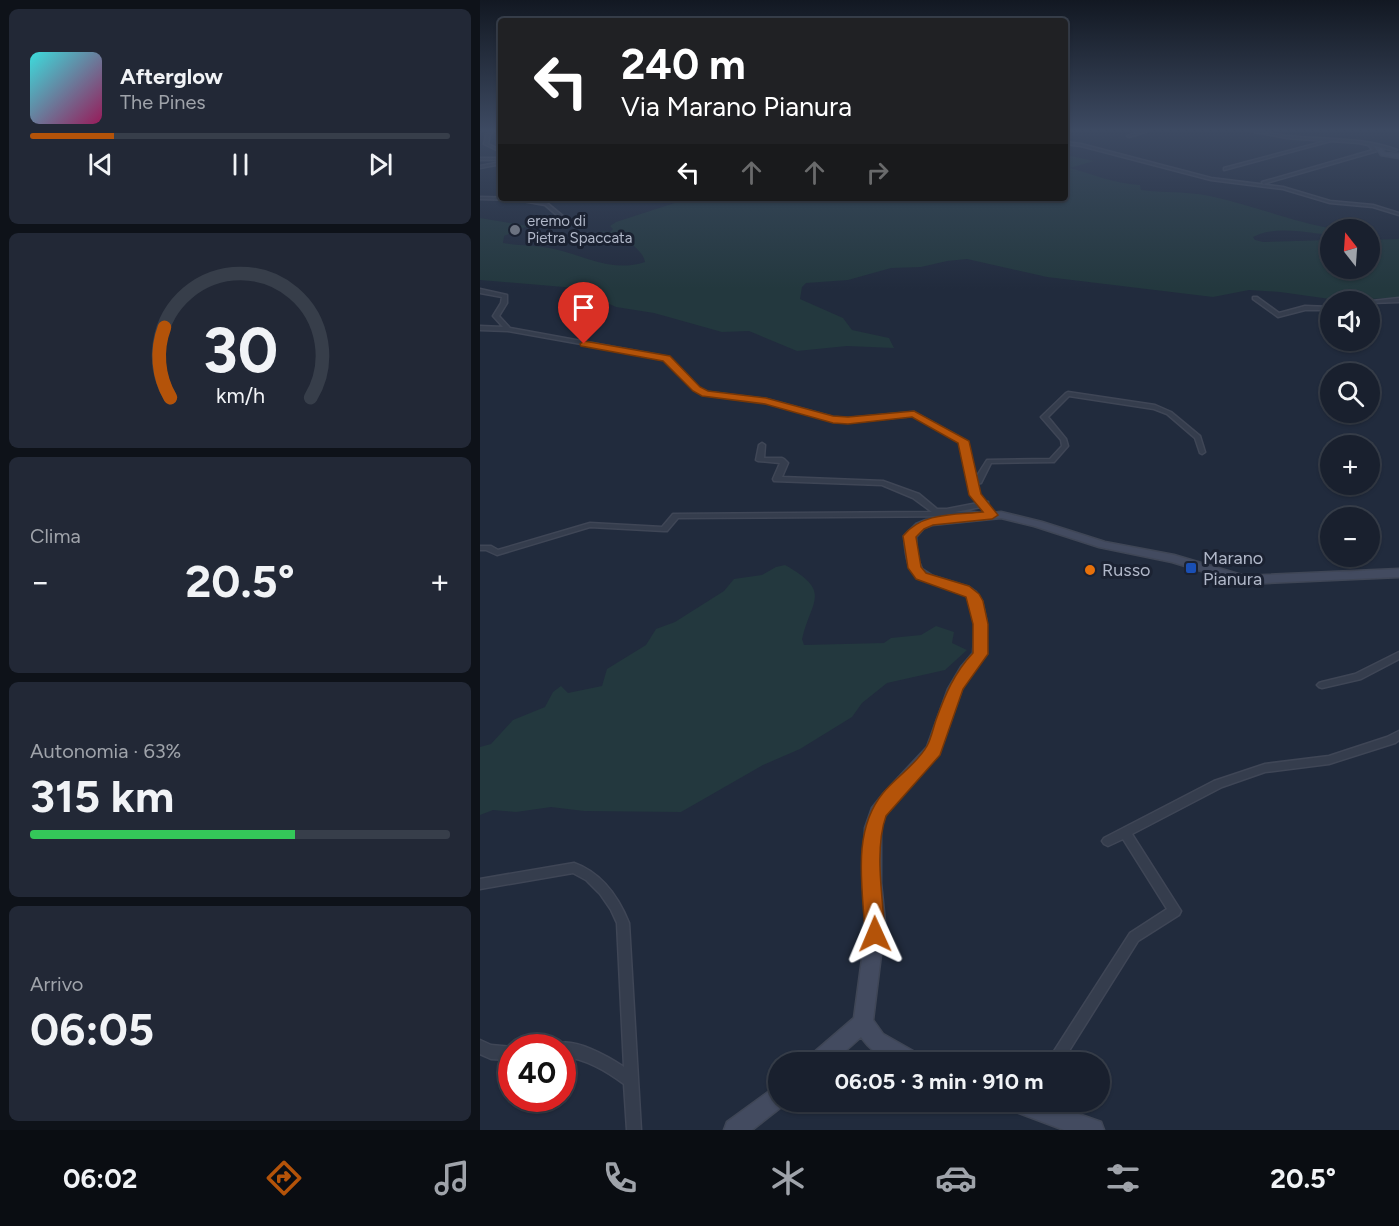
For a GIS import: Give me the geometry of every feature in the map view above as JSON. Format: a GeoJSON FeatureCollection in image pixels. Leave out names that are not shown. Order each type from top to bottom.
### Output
{"type":"FeatureCollection","features":[{"type":"Feature","properties":{"kind":"street"},"geometry":{"type":"LineString","coordinates":[[1247,184],[1283,188],[1330,202],[1387,209],[1399,214]]}},
{"type":"Feature","properties":{"kind":"street"},"geometry":{"type":"LineString","coordinates":[[1257,185],[1261,184]]}},
{"type":"Feature","properties":{"kind":"street"},"geometry":{"type":"LineString","coordinates":[[480,198],[498,198]]}},
{"type":"Feature","properties":{"kind":"street"},"geometry":{"type":"LineString","coordinates":[[529,201],[546,204],[568,222]]}},
{"type":"Feature","properties":{"kind":"street"},"geometry":{"type":"LineString","coordinates":[[480,291],[505,296],[507,299],[496,316],[508,329]]}},
{"type":"Feature","properties":{"kind":"street"},"geometry":{"type":"LineString","coordinates":[[1255,298],[1278,315],[1305,308],[1320,309]]}},
{"type":"Feature","properties":{"kind":"street"},"geometry":{"type":"LineString","coordinates":[[1380,301],[1399,300]]}},
{"type":"Feature","properties":{"kind":"street"},"geometry":{"type":"LineString","coordinates":[[480,328],[508,329],[662,357],[671,361],[697,389],[718,396],[766,401],[833,419],[848,420],[914,414],[963,441],[975,495],[987,512]]}},
{"type":"Feature","properties":{"kind":"street"},"geometry":{"type":"LineString","coordinates":[[972,483],[978,481],[989,461],[1052,461],[1065,446],[1064,440],[1044,417],[1068,394],[1155,407],[1169,413],[1198,437],[1202,452]]}},
{"type":"Feature","properties":{"kind":"street"},"geometry":{"type":"LineString","coordinates":[[762,445],[760,460],[782,460],[784,463],[777,479],[883,483],[916,496],[936,511],[987,512],[1017,518],[1103,545],[1174,559],[1244,579],[1397,575]]}},
{"type":"Feature","properties":{"kind":"street"},"geometry":{"type":"LineString","coordinates":[[480,548],[489,548],[497,553],[590,525],[664,529],[676,516],[974,514],[987,512]]}},
{"type":"Feature","properties":{"kind":"street"},"geometry":{"type":"LineString","coordinates":[[830,1052],[863,1023],[876,922],[872,884],[873,828],[878,813],[934,750],[955,689],[966,670],[980,654],[980,624],[976,601],[972,594],[964,589],[921,576],[914,568],[910,536],[920,526],[930,522],[987,512]]}},
{"type":"Feature","properties":{"kind":"street"},"geometry":{"type":"LineString","coordinates":[[1322,685],[1358,676],[1399,655]]}},
{"type":"Feature","properties":{"kind":"street"},"geometry":{"type":"LineString","coordinates":[[1108,841],[1218,784],[1265,768],[1329,760],[1391,740],[1399,735]]}},
{"type":"Feature","properties":{"kind":"street"},"geometry":{"type":"LineString","coordinates":[[1060,1052],[1134,937],[1175,911],[1125,833]]}},
{"type":"Feature","properties":{"kind":"street"},"geometry":{"type":"LineString","coordinates":[[480,884],[574,868],[586,872],[596,880],[618,909],[623,923],[634,1130]]}},
{"type":"Feature","properties":{"kind":"street"},"geometry":{"type":"LineString","coordinates":[[863,1023],[876,1041],[895,1052]]}},
{"type":"Feature","properties":{"kind":"street"},"geometry":{"type":"LineString","coordinates":[[480,1047],[498,1052]]}},
{"type":"Feature","properties":{"kind":"street"},"geometry":{"type":"LineString","coordinates":[[576,1051],[610,1066],[631,1080]]}},
{"type":"Feature","properties":{"kind":"street"},"geometry":{"type":"LineString","coordinates":[[735,1130],[768,1105]]}},
{"type":"Feature","properties":{"kind":"street"},"geometry":{"type":"LineString","coordinates":[[1046,1112],[1093,1130]]}},
{"type":"Feature","properties":{"kind":"green space"},"geometry":{"type":"Polygon","coordinates":[[[1068,184],[1128,184],[1140,185],[1141,190],[1210,196],[1320,226],[1320,234],[1272,231],[1253,237],[1263,242],[1320,240],[1320,279],[1380,279],[1380,240],[1399,239],[1399,298],[1380,299],[1380,291],[1320,291],[1320,298],[1249,290],[1213,297],[1047,277],[967,259],[921,267],[891,268],[848,280],[806,283],[802,287],[800,299],[843,318],[852,330],[889,338],[894,348],[847,346],[797,351],[749,331],[722,332],[654,313],[616,307],[603,301],[600,293],[587,289],[480,280],[480,218],[528,226],[504,236],[503,243],[554,249],[610,265],[633,265],[645,262],[639,250],[613,235],[600,231],[610,232],[613,229],[610,226],[681,201],[1068,201],[1068,184]]]}},
{"type":"Feature","properties":{"kind":"green space"},"geometry":{"type":"Polygon","coordinates":[[[785,565],[800,574],[814,590],[815,598],[802,639],[804,645],[884,643],[891,638],[921,635],[936,626],[954,632],[952,643],[967,650],[945,670],[887,683],[862,703],[852,717],[800,749],[763,765],[681,812],[584,811],[551,807],[516,812],[493,810],[480,815],[480,747],[491,744],[513,720],[545,707],[553,692],[561,686],[568,693],[602,686],[607,669],[646,645],[656,629],[675,622],[724,591],[734,579],[762,575],[785,565]]]}},
{"type":"Feature","properties":{"kind":"place","name":"eremo di Pietra Spaccata"},"geometry":{"type":"Point","coordinates":[515,230]}},
{"type":"Feature","properties":{"kind":"place","name":"Marano Pianura"},"geometry":{"type":"Point","coordinates":[1191,568]}},
{"type":"Feature","properties":{"kind":"place","name":"Russo"},"geometry":{"type":"Point","coordinates":[1090,570]}},
{"type":"Feature","properties":{"kind":"route"},"geometry":{"type":"LineString","coordinates":[[584,344],[667,358],[676,366],[681,375],[706,394],[766,401],[833,419],[848,420],[914,414],[963,441],[975,495],[992,515],[930,522],[920,526],[910,536],[914,568],[921,576],[964,589],[972,594],[976,601],[980,624],[980,654],[966,670],[955,689],[934,750],[878,813],[873,828],[871,850],[875,934]]}}]}
